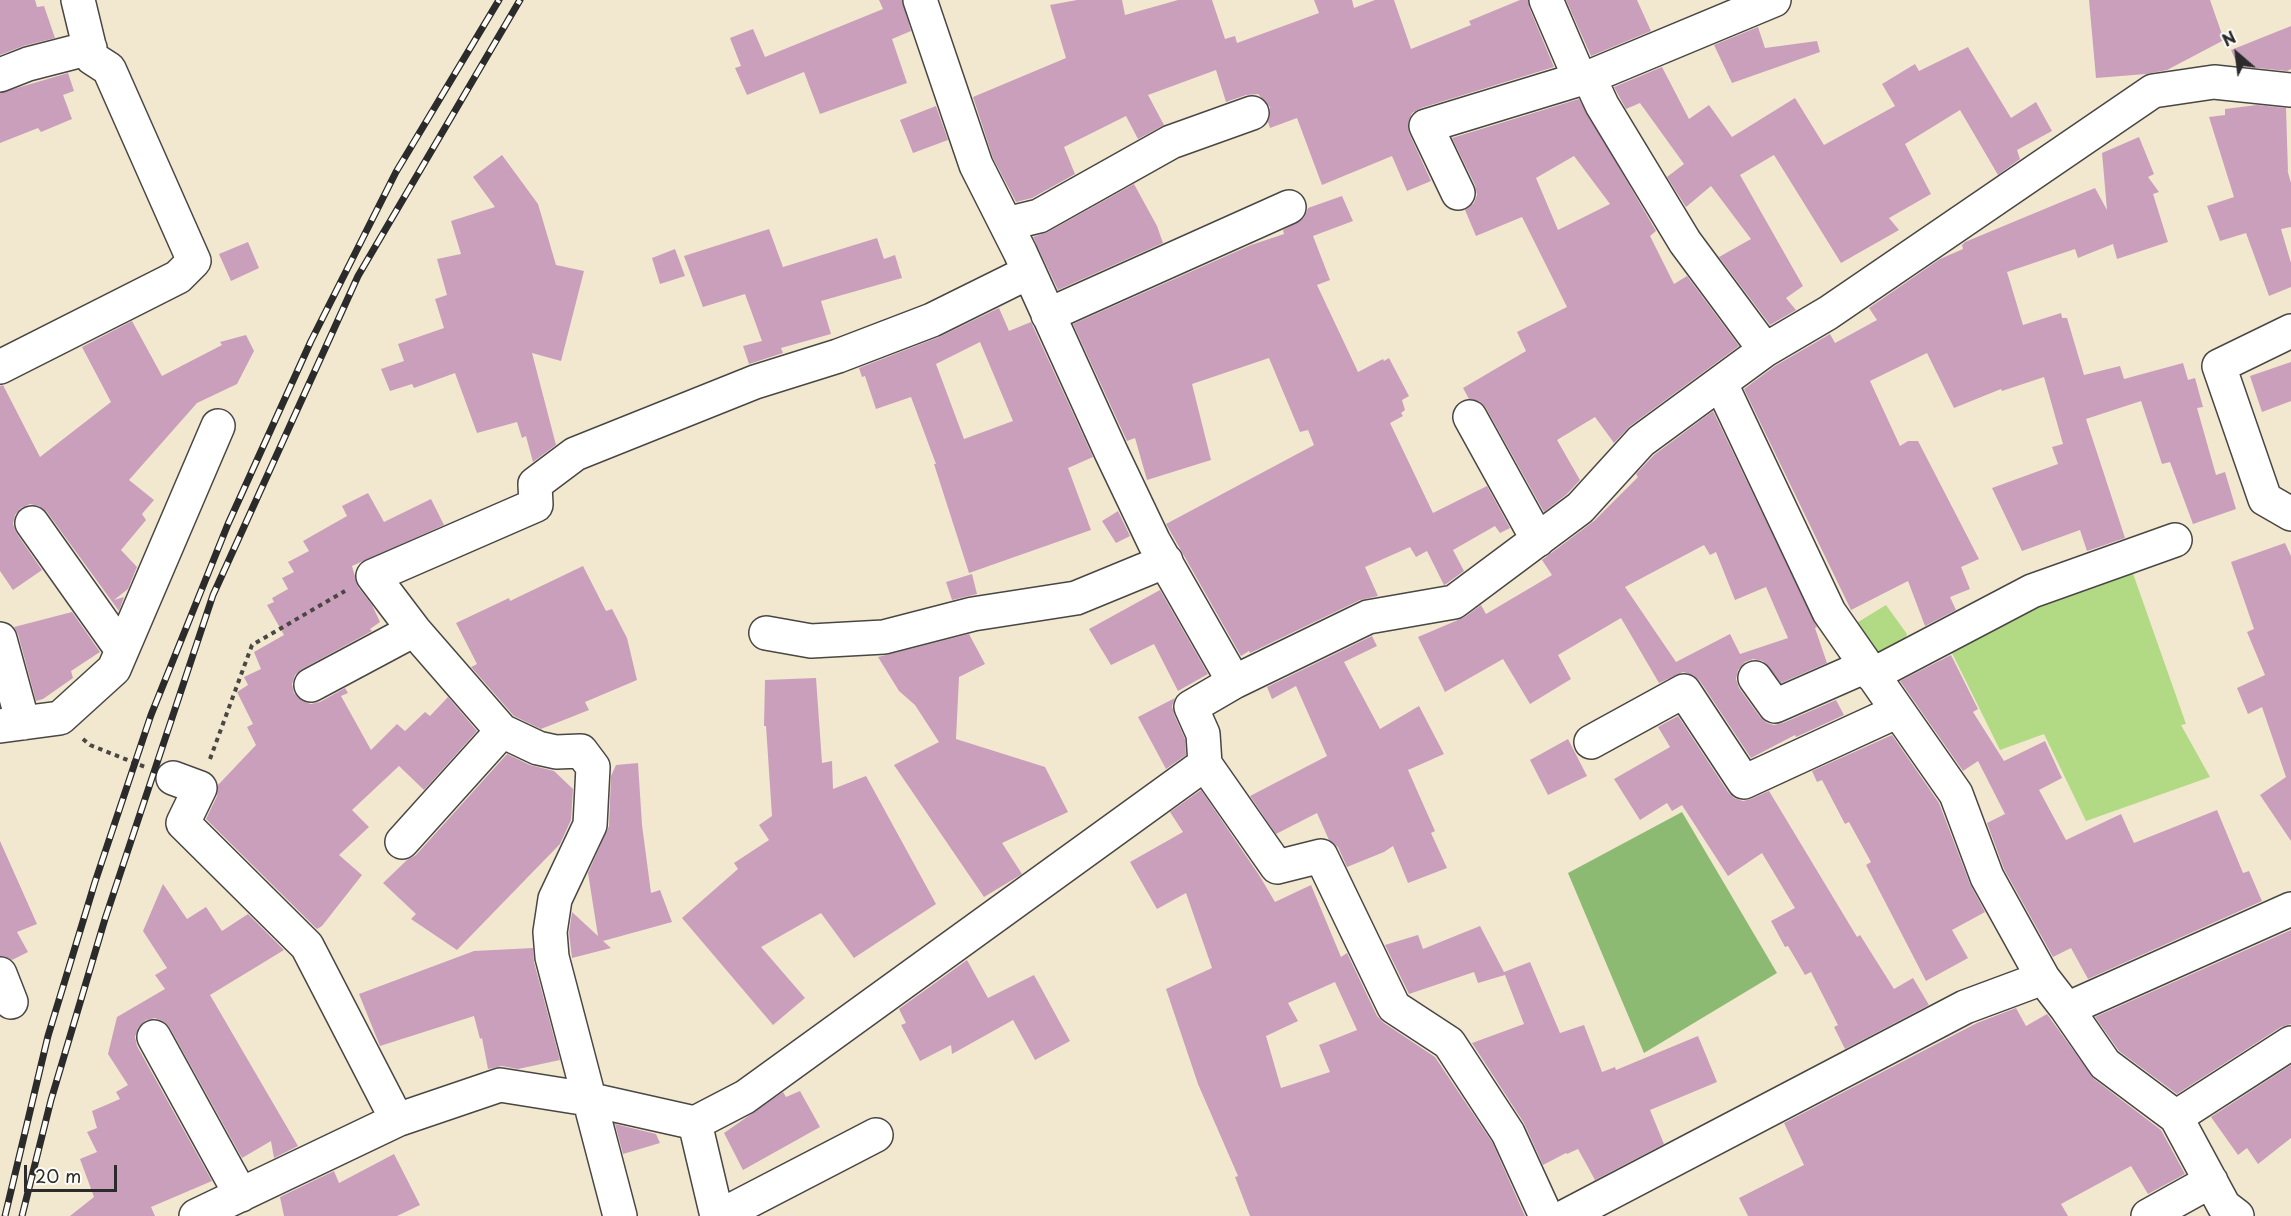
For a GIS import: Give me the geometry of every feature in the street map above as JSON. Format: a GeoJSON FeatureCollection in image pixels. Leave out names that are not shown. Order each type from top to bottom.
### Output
{"type":"FeatureCollection","features":[{"type":"Feature","properties":{"kind":"street"},"geometry":{"type":"LineString","coordinates":[[0,367],[178,277],[194,261],[109,69],[92,58],[78,0]]}},
{"type":"Feature","properties":{"kind":"street"},"geometry":{"type":"LineString","coordinates":[[920,0],[976,165],[1029,272],[1111,453],[1166,561],[1234,682]]}},
{"type":"Feature","properties":{"kind":"street"},"geometry":{"type":"LineString","coordinates":[[1546,0],[1585,78],[1685,242],[1765,350]]}},
{"type":"Feature","properties":{"kind":"street"},"geometry":{"type":"LineString","coordinates":[[1458,193],[1426,126],[1585,78],[1774,0]]}},
{"type":"Feature","properties":{"kind":"street"},"geometry":{"type":"LineString","coordinates":[[0,75],[28,64],[90,48]]}},
{"type":"Feature","properties":{"kind":"street"},"geometry":{"type":"LineString","coordinates":[[1546,1216],[1508,1132],[1449,1043],[1394,1007],[1321,856],[1277,867],[1205,764],[1203,734],[1191,708],[1234,682],[1368,617],[1454,602],[1580,508],[1641,441],[1765,350],[1828,313],[2153,91],[2214,82],[2291,90]]}},
{"type":"Feature","properties":{"kind":"street"},"geometry":{"type":"LineString","coordinates":[[1006,224],[1039,216],[1171,142],[1252,113]]}},
{"type":"Feature","properties":{"kind":"street"},"geometry":{"type":"LineString","coordinates":[[1048,315],[1289,207]]}},
{"type":"Feature","properties":{"kind":"street"},"geometry":{"type":"LineString","coordinates":[[620,1216],[552,957],[550,932],[555,899],[590,825],[593,767],[581,751],[556,752],[538,748],[502,731],[414,630],[373,576],[536,505],[535,484],[575,454],[755,382],[838,356],[932,320],[1029,272]]}},
{"type":"Feature","properties":{"kind":"street"},"geometry":{"type":"LineString","coordinates":[[2291,331],[2219,366],[2265,499],[2291,514]]}},
{"type":"Feature","properties":{"kind":"street"},"geometry":{"type":"LineString","coordinates":[[1721,384],[1829,612],[1956,794],[1986,877],[2043,978],[2105,1064],[2176,1117],[2224,1206],[2237,1216]]}},
{"type":"Feature","properties":{"kind":"street"},"geometry":{"type":"LineString","coordinates":[[1470,417],[1538,540]]}},
{"type":"Feature","properties":{"kind":"street"},"geometry":{"type":"LineString","coordinates":[[0,639],[12,724],[60,718],[114,669],[218,426]]}},
{"type":"Feature","properties":{"kind":"street"},"geometry":{"type":"LineString","coordinates":[[32,523],[122,650]]}},
{"type":"Feature","properties":{"kind":"street"},"geometry":{"type":"LineString","coordinates":[[1755,678],[1775,706],[1869,670],[2032,591],[2175,540]]}},
{"type":"Feature","properties":{"kind":"street"},"geometry":{"type":"LineString","coordinates":[[766,633],[811,641],[884,637],[974,614],[1076,598],[1166,561]]}},
{"type":"Feature","properties":{"kind":"street"},"geometry":{"type":"LineString","coordinates":[[311,685],[414,630]]}},
{"type":"Feature","properties":{"kind":"street"},"geometry":{"type":"LineString","coordinates":[[1591,742],[1684,691],[1743,782],[1898,711]]}},
{"type":"Feature","properties":{"kind":"street"},"geometry":{"type":"LineString","coordinates":[[402,842],[502,731]]}},
{"type":"Feature","properties":{"kind":"street"},"geometry":{"type":"LineString","coordinates":[[196,1216],[397,1120],[500,1086],[588,1099],[695,1123],[746,1097],[1205,764]]}},
{"type":"Feature","properties":{"kind":"street"},"geometry":{"type":"LineString","coordinates":[[187,783],[183,823],[307,946],[397,1120]]}},
{"type":"Feature","properties":{"kind":"street"},"geometry":{"type":"LineString","coordinates":[[2067,1009],[2291,909]]}},
{"type":"Feature","properties":{"kind":"street"},"geometry":{"type":"LineString","coordinates":[[1566,1216],[1965,1007],[2043,978]]}},
{"type":"Feature","properties":{"kind":"street"},"geometry":{"type":"LineString","coordinates":[[154,1037],[241,1195]]}},
{"type":"Feature","properties":{"kind":"street"},"geometry":{"type":"LineString","coordinates":[[2176,1117],[2291,1043]]}},
{"type":"Feature","properties":{"kind":"street"},"geometry":{"type":"LineString","coordinates":[[695,1123],[719,1216],[876,1135]]}},
{"type":"Feature","properties":{"kind":"street"},"geometry":{"type":"LineString","coordinates":[[2148,1216],[2211,1181]]}},
{"type":"Feature","properties":{"kind":"path"},"geometry":{"type":"LineString","coordinates":[[60,718],[90,745],[187,783],[252,645],[373,576]]}},
{"type":"Feature","properties":{"kind":"green space"},"geometry":{"type":"Polygon","coordinates":[[[2130,565],[2186,724],[2181,725],[2210,777],[2086,821],[2044,734],[2000,750],[1948,645],[2130,565]]]}},
{"type":"Feature","properties":{"kind":"green space"},"geometry":{"type":"Polygon","coordinates":[[[1886,605],[1907,634],[1904,642],[1875,666],[1850,627],[1886,605]]]}},
{"type":"Feature","properties":{"kind":"green space"},"geometry":{"type":"Polygon","coordinates":[[[1682,812],[1777,973],[1644,1053],[1568,873],[1682,812]]]}},
{"type":"Feature","properties":{"kind":"building"},"geometry":{"type":"Polygon","coordinates":[[[0,0],[35,0],[37,7],[44,6],[55,38],[23,46],[0,55],[0,0]]]}},
{"type":"Feature","properties":{"kind":"building"},"geometry":{"type":"Polygon","coordinates":[[[879,0],[902,0],[911,31],[892,39],[907,83],[820,114],[804,72],[747,95],[735,68],[741,66],[730,38],[753,29],[765,57],[883,9],[879,0]]]}},
{"type":"Feature","properties":{"kind":"building"},"geometry":{"type":"Polygon","coordinates":[[[1077,0],[1122,0],[1125,15],[1178,0],[1212,0],[1225,39],[1235,36],[1237,43],[1319,13],[1314,0],[1352,0],[1354,8],[1375,0],[1394,0],[1411,49],[1471,25],[1469,21],[1520,0],[1528,0],[1554,67],[1421,108],[1412,113],[1408,123],[1409,133],[1431,181],[1407,191],[1392,156],[1322,185],[1297,118],[1270,128],[1268,122],[1270,107],[1258,94],[1246,95],[1226,102],[1216,70],[1148,95],[1164,125],[1138,139],[1126,116],[1064,147],[1075,174],[1032,198],[1016,202],[993,158],[973,97],[1066,58],[1050,5],[1077,0]]]}},
{"type":"Feature","properties":{"kind":"building"},"geometry":{"type":"Polygon","coordinates":[[[1566,0],[1637,0],[1651,31],[1591,56],[1566,0]]]}},
{"type":"Feature","properties":{"kind":"building"},"geometry":{"type":"Polygon","coordinates":[[[2089,0],[2210,0],[2224,40],[2167,70],[2096,78],[2089,0]]]}},
{"type":"Feature","properties":{"kind":"building"},"geometry":{"type":"Polygon","coordinates":[[[2291,26],[2291,69],[2287,71],[2238,66],[2231,50],[2291,26]]]}},
{"type":"Feature","properties":{"kind":"building"},"geometry":{"type":"Polygon","coordinates":[[[1758,27],[1765,48],[1817,41],[1820,52],[1732,83],[1714,45],[1758,27]]]}},
{"type":"Feature","properties":{"kind":"building"},"geometry":{"type":"Polygon","coordinates":[[[1968,47],[2011,118],[2036,102],[2052,131],[2017,150],[2020,159],[1998,175],[1960,110],[1905,144],[1931,194],[1889,218],[1899,230],[1841,263],[1774,155],[1740,175],[1803,286],[1786,298],[1796,310],[1770,325],[1719,257],[1751,239],[1711,186],[1686,207],[1667,177],[1684,164],[1640,103],[1626,109],[1614,87],[1662,67],[1689,119],[1709,105],[1732,137],[1795,98],[1824,145],[1895,106],[1882,84],[1915,64],[1919,71],[1968,47]]]}},
{"type":"Feature","properties":{"kind":"building"},"geometry":{"type":"Polygon","coordinates":[[[68,73],[74,91],[63,95],[72,119],[41,132],[38,128],[0,143],[0,93],[68,73]]]}},
{"type":"Feature","properties":{"kind":"building"},"geometry":{"type":"Polygon","coordinates":[[[1579,99],[1656,231],[1650,236],[1674,284],[1687,276],[1739,346],[1630,426],[1614,443],[1595,417],[1557,440],[1580,480],[1567,494],[1544,512],[1486,408],[1479,401],[1469,399],[1463,388],[1526,351],[1517,332],[1567,307],[1522,217],[1476,236],[1465,210],[1474,203],[1477,195],[1475,185],[1452,138],[1579,99]],[[1574,156],[1536,178],[1558,230],[1610,204],[1574,156]]]}},
{"type":"Feature","properties":{"kind":"building"},"geometry":{"type":"Polygon","coordinates":[[[2257,105],[2286,108],[2288,172],[2287,169],[2291,183],[2291,227],[2281,229],[2291,263],[2291,287],[2269,296],[2246,233],[2220,241],[2207,206],[2234,197],[2209,117],[2225,115],[2225,109],[2257,105]]]}},
{"type":"Feature","properties":{"kind":"building"},"geometry":{"type":"Polygon","coordinates":[[[936,106],[948,140],[913,153],[900,120],[936,106]]]}},
{"type":"Feature","properties":{"kind":"building"},"geometry":{"type":"Polygon","coordinates":[[[2139,137],[2154,174],[2148,177],[2159,192],[2153,194],[2168,242],[2117,259],[2113,244],[2078,258],[2075,249],[2007,272],[2023,325],[2061,313],[2062,318],[2067,318],[2084,375],[2120,366],[2124,379],[2183,363],[2188,380],[2195,378],[2203,407],[2197,408],[2216,475],[2225,472],[2236,509],[2193,524],[2170,462],[2162,464],[2141,401],[2086,419],[2125,538],[2087,551],[2080,530],[2022,551],[1992,488],[2058,464],[2052,447],[2063,444],[2044,377],[2002,391],[2001,389],[1954,408],[1927,353],[1870,381],[1900,446],[1908,441],[1918,441],[1979,559],[1961,567],[1970,589],[1950,597],[1956,610],[1925,626],[1908,581],[1851,610],[1744,389],[1775,366],[1830,334],[1835,343],[1877,320],[1869,308],[1940,259],[1963,249],[1962,245],[1965,242],[2095,188],[2107,210],[2102,153],[2139,137]]]}},
{"type":"Feature","properties":{"kind":"building"},"geometry":{"type":"Polygon","coordinates":[[[502,155],[538,204],[556,265],[584,271],[561,361],[532,353],[556,445],[533,462],[526,436],[522,438],[517,422],[477,433],[455,373],[414,388],[412,384],[390,391],[381,369],[404,361],[398,344],[444,328],[435,299],[447,295],[437,259],[461,254],[451,221],[495,207],[473,177],[502,155]]]}},
{"type":"Feature","properties":{"kind":"building"},"geometry":{"type":"Polygon","coordinates":[[[1134,184],[1157,226],[1163,243],[1058,290],[1033,237],[1048,232],[1134,184]]]}},
{"type":"Feature","properties":{"kind":"building"},"geometry":{"type":"Polygon","coordinates":[[[1342,196],[1353,221],[1313,236],[1330,280],[1317,285],[1358,372],[1389,358],[1409,396],[1402,400],[1405,410],[1401,413],[1403,416],[1390,423],[1433,513],[1487,486],[1510,528],[1500,533],[1495,526],[1453,550],[1464,571],[1444,585],[1427,551],[1416,557],[1410,547],[1365,567],[1378,596],[1360,600],[1241,656],[1166,524],[1314,445],[1308,430],[1300,432],[1269,358],[1192,384],[1211,460],[1147,480],[1135,438],[1127,441],[1073,324],[1251,245],[1284,234],[1283,230],[1304,218],[1308,208],[1342,196]]]}},
{"type":"Feature","properties":{"kind":"building"},"geometry":{"type":"Polygon","coordinates":[[[769,229],[783,267],[877,238],[884,259],[895,255],[902,278],[821,301],[831,334],[781,348],[783,353],[749,364],[743,346],[762,341],[745,294],[703,307],[684,256],[769,229]]]}},
{"type":"Feature","properties":{"kind":"building"},"geometry":{"type":"Polygon","coordinates":[[[248,242],[259,268],[231,281],[219,254],[248,242]]]}},
{"type":"Feature","properties":{"kind":"building"},"geometry":{"type":"Polygon","coordinates":[[[675,249],[685,276],[660,284],[652,258],[675,249]]]}},
{"type":"Feature","properties":{"kind":"building"},"geometry":{"type":"Polygon","coordinates":[[[999,308],[1009,331],[1031,322],[1093,457],[1068,468],[1091,530],[969,573],[934,464],[936,464],[911,397],[876,409],[865,376],[862,377],[859,368],[939,337],[999,308]],[[980,342],[936,364],[964,439],[1013,421],[980,342]]]}},
{"type":"Feature","properties":{"kind":"building"},"geometry":{"type":"Polygon","coordinates":[[[132,321],[162,376],[222,345],[220,342],[246,335],[254,351],[237,384],[197,403],[129,480],[154,500],[142,514],[146,520],[121,550],[137,567],[128,589],[114,600],[124,597],[119,611],[47,512],[39,506],[30,504],[21,508],[15,515],[13,524],[17,534],[42,570],[13,590],[0,571],[0,386],[3,385],[40,457],[111,402],[82,347],[132,321]]]}},
{"type":"Feature","properties":{"kind":"building"},"geometry":{"type":"Polygon","coordinates":[[[2291,362],[2291,401],[2262,412],[2250,376],[2291,362]]]}},
{"type":"Feature","properties":{"kind":"building"},"geometry":{"type":"Polygon","coordinates":[[[1713,411],[1817,627],[1815,628],[1827,663],[1781,683],[1763,661],[1753,659],[1745,662],[1738,670],[1736,679],[1739,688],[1760,717],[1774,725],[1836,700],[1844,715],[1796,737],[1795,735],[1751,758],[1700,681],[1693,675],[1683,672],[1659,683],[1621,618],[1558,655],[1571,679],[1530,704],[1503,659],[1445,692],[1418,637],[1465,617],[1481,605],[1486,614],[1552,575],[1542,560],[1594,521],[1638,477],[1636,474],[1654,455],[1713,411]],[[1704,545],[1625,587],[1676,662],[1730,634],[1740,654],[1788,638],[1766,587],[1735,600],[1716,552],[1710,555],[1704,545]]]}},
{"type":"Feature","properties":{"kind":"building"},"geometry":{"type":"Polygon","coordinates":[[[368,493],[384,522],[431,499],[444,525],[352,566],[358,587],[372,605],[380,622],[370,629],[372,631],[302,669],[295,675],[292,684],[294,693],[302,701],[311,704],[320,702],[345,688],[348,693],[341,696],[371,750],[397,724],[405,731],[425,712],[430,716],[448,697],[477,731],[424,790],[399,766],[352,810],[369,827],[339,855],[362,875],[322,926],[317,929],[206,819],[217,796],[218,785],[256,745],[247,727],[253,724],[237,692],[248,685],[244,677],[261,669],[254,652],[284,635],[267,605],[274,602],[272,598],[288,589],[282,578],[294,572],[288,562],[309,551],[303,541],[347,516],[342,506],[368,493]]]}},
{"type":"Feature","properties":{"kind":"building"},"geometry":{"type":"Polygon","coordinates":[[[1118,511],[1130,536],[1116,543],[1102,521],[1118,511]]]}},
{"type":"Feature","properties":{"kind":"building"},"geometry":{"type":"Polygon","coordinates":[[[2285,543],[2291,556],[2291,841],[2260,795],[2286,777],[2262,707],[2248,714],[2237,688],[2265,675],[2247,632],[2254,629],[2231,562],[2285,543]]]}},
{"type":"Feature","properties":{"kind":"building"},"geometry":{"type":"Polygon","coordinates":[[[583,566],[606,611],[612,609],[627,638],[637,680],[585,702],[589,710],[541,729],[514,716],[471,667],[477,664],[456,623],[509,598],[510,601],[583,566]]]}},
{"type":"Feature","properties":{"kind":"building"},"geometry":{"type":"Polygon","coordinates":[[[972,574],[977,594],[952,600],[946,582],[972,574]]]}},
{"type":"Feature","properties":{"kind":"building"},"geometry":{"type":"Polygon","coordinates":[[[1160,590],[1208,674],[1178,691],[1154,644],[1111,665],[1089,629],[1160,590]]]}},
{"type":"Feature","properties":{"kind":"building"},"geometry":{"type":"Polygon","coordinates":[[[72,612],[100,652],[71,671],[73,678],[43,699],[36,701],[18,634],[14,627],[72,612]]]}},
{"type":"Feature","properties":{"kind":"building"},"geometry":{"type":"Polygon","coordinates":[[[969,634],[985,664],[959,677],[956,739],[1045,767],[1068,812],[1002,843],[1022,874],[984,897],[894,765],[939,742],[915,705],[899,691],[878,657],[969,634]]]}},
{"type":"Feature","properties":{"kind":"building"},"geometry":{"type":"Polygon","coordinates":[[[1372,636],[1377,646],[1344,662],[1380,729],[1419,706],[1444,754],[1408,770],[1435,831],[1431,833],[1447,868],[1408,883],[1393,846],[1347,867],[1338,847],[1329,840],[1317,813],[1276,834],[1250,796],[1327,756],[1296,686],[1272,699],[1267,687],[1372,636]]]}},
{"type":"Feature","properties":{"kind":"building"},"geometry":{"type":"Polygon","coordinates":[[[1951,655],[1978,709],[1973,712],[2004,761],[2045,741],[2062,778],[2039,790],[2066,840],[2121,814],[2134,843],[2217,810],[2243,873],[2249,871],[2262,901],[2088,979],[2071,948],[2053,957],[2004,869],[1987,823],[2005,814],[1978,761],[1963,771],[1900,681],[1951,655]]]}},
{"type":"Feature","properties":{"kind":"building"},"geometry":{"type":"Polygon","coordinates":[[[816,678],[822,763],[832,761],[833,789],[866,776],[936,904],[854,958],[821,913],[761,947],[805,998],[773,1025],[682,918],[738,869],[734,863],[769,840],[759,825],[772,816],[766,726],[764,726],[765,680],[816,678]]]}},
{"type":"Feature","properties":{"kind":"building"},"geometry":{"type":"Polygon","coordinates":[[[1175,698],[1172,706],[1185,739],[1186,755],[1166,769],[1138,717],[1175,698]]]}},
{"type":"Feature","properties":{"kind":"building"},"geometry":{"type":"Polygon","coordinates":[[[1678,716],[1734,798],[1743,801],[1769,791],[1857,937],[1860,935],[1894,989],[1913,978],[1929,1005],[1845,1049],[1834,1027],[1838,1025],[1811,972],[1805,975],[1788,946],[1785,947],[1771,921],[1795,908],[1762,853],[1728,876],[1682,805],[1672,811],[1667,803],[1640,820],[1614,779],[1670,747],[1658,727],[1678,716]]]}},
{"type":"Feature","properties":{"kind":"building"},"geometry":{"type":"Polygon","coordinates":[[[1892,735],[1939,803],[1970,884],[1985,912],[1952,930],[1968,958],[1926,981],[1866,865],[1871,862],[1849,822],[1845,824],[1822,780],[1817,782],[1812,771],[1892,735]]]}},
{"type":"Feature","properties":{"kind":"building"},"geometry":{"type":"Polygon","coordinates":[[[1568,739],[1587,776],[1548,795],[1530,760],[1568,739]]]}},
{"type":"Feature","properties":{"kind":"building"},"geometry":{"type":"Polygon","coordinates":[[[507,754],[530,765],[554,771],[573,789],[571,820],[560,844],[457,950],[411,919],[416,914],[383,883],[407,860],[416,855],[507,754]]]}},
{"type":"Feature","properties":{"kind":"building"},"geometry":{"type":"Polygon","coordinates":[[[638,763],[642,825],[651,893],[660,890],[672,922],[603,941],[611,948],[572,958],[569,933],[572,912],[598,936],[588,873],[609,826],[611,776],[616,765],[638,763]]]}},
{"type":"Feature","properties":{"kind":"building"},"geometry":{"type":"Polygon","coordinates":[[[1201,790],[1275,902],[1311,885],[1341,957],[1347,953],[1377,1016],[1435,1057],[1492,1142],[1525,1216],[1250,1216],[1235,1177],[1238,1176],[1198,1084],[1166,989],[1212,968],[1186,893],[1157,909],[1130,862],[1183,832],[1170,812],[1201,790]],[[1335,982],[1288,1003],[1298,1021],[1266,1036],[1281,1088],[1330,1072],[1319,1045],[1357,1030],[1335,982]]]}},
{"type":"Feature","properties":{"kind":"building"},"geometry":{"type":"Polygon","coordinates":[[[0,841],[37,924],[17,932],[28,952],[12,960],[0,956],[0,841]]]}},
{"type":"Feature","properties":{"kind":"building"},"geometry":{"type":"Polygon","coordinates":[[[163,884],[187,919],[206,907],[222,931],[248,914],[284,950],[210,995],[298,1146],[274,1158],[271,1141],[242,1158],[170,1028],[163,1021],[155,1018],[146,1020],[138,1028],[135,1037],[137,1046],[212,1181],[151,1207],[155,1216],[70,1216],[94,1197],[80,1159],[97,1152],[87,1132],[97,1128],[92,1111],[120,1099],[116,1092],[128,1085],[108,1054],[117,1017],[165,989],[155,975],[167,968],[143,931],[163,884]]]}},
{"type":"Feature","properties":{"kind":"building"},"geometry":{"type":"Polygon","coordinates":[[[1480,926],[1504,972],[1530,962],[1560,1033],[1584,1025],[1602,1072],[1615,1067],[1616,1070],[1698,1036],[1717,1082],[1650,1110],[1664,1144],[1595,1180],[1578,1149],[1543,1165],[1524,1123],[1472,1043],[1524,1024],[1505,975],[1478,983],[1474,972],[1409,994],[1385,945],[1418,935],[1423,949],[1480,926]]]}},
{"type":"Feature","properties":{"kind":"building"},"geometry":{"type":"Polygon","coordinates":[[[2291,930],[2291,1024],[2281,1027],[2177,1094],[2119,1051],[2095,1017],[2291,930]]]}},
{"type":"Feature","properties":{"kind":"building"},"geometry":{"type":"Polygon","coordinates":[[[533,948],[534,962],[560,1060],[518,1069],[502,1066],[488,1069],[482,1038],[480,1039],[474,1016],[380,1046],[359,994],[474,951],[533,948]]]}},
{"type":"Feature","properties":{"kind":"building"},"geometry":{"type":"Polygon","coordinates":[[[967,960],[988,998],[1034,975],[1070,1041],[1035,1060],[1013,1020],[952,1054],[951,1045],[920,1061],[901,1025],[906,1023],[899,1009],[967,960]]]}},
{"type":"Feature","properties":{"kind":"building"},"geometry":{"type":"Polygon","coordinates":[[[2016,1008],[2026,1026],[2047,1014],[2094,1079],[2161,1130],[2185,1174],[2148,1194],[2131,1166],[2061,1204],[2068,1216],[1748,1216],[1739,1198],[1804,1165],[1784,1123],[1977,1023],[2016,1008]]]}},
{"type":"Feature","properties":{"kind":"building"},"geometry":{"type":"Polygon","coordinates":[[[2291,1065],[2291,1138],[2258,1164],[2247,1148],[2238,1155],[2211,1117],[2291,1065]]]}},
{"type":"Feature","properties":{"kind":"building"},"geometry":{"type":"Polygon","coordinates":[[[800,1091],[820,1127],[743,1170],[724,1133],[783,1092],[786,1097],[800,1091]]]}},
{"type":"Feature","properties":{"kind":"building"},"geometry":{"type":"Polygon","coordinates":[[[615,1124],[656,1134],[660,1143],[623,1154],[615,1124]]]}},
{"type":"Feature","properties":{"kind":"building"},"geometry":{"type":"Polygon","coordinates":[[[394,1154],[420,1205],[397,1216],[284,1216],[280,1197],[334,1171],[339,1183],[394,1154]]]}},
{"type":"Feature","properties":{"kind":"railway"},"geometry":{"type":"LineString","coordinates":[[5,1216],[48,1036],[95,882],[151,715],[228,524],[311,341],[396,172],[499,0]]}},
{"type":"Feature","properties":{"kind":"railway"},"geometry":{"type":"LineString","coordinates":[[22,1216],[51,1100],[105,919],[213,595],[358,276],[520,0]]}}]}
